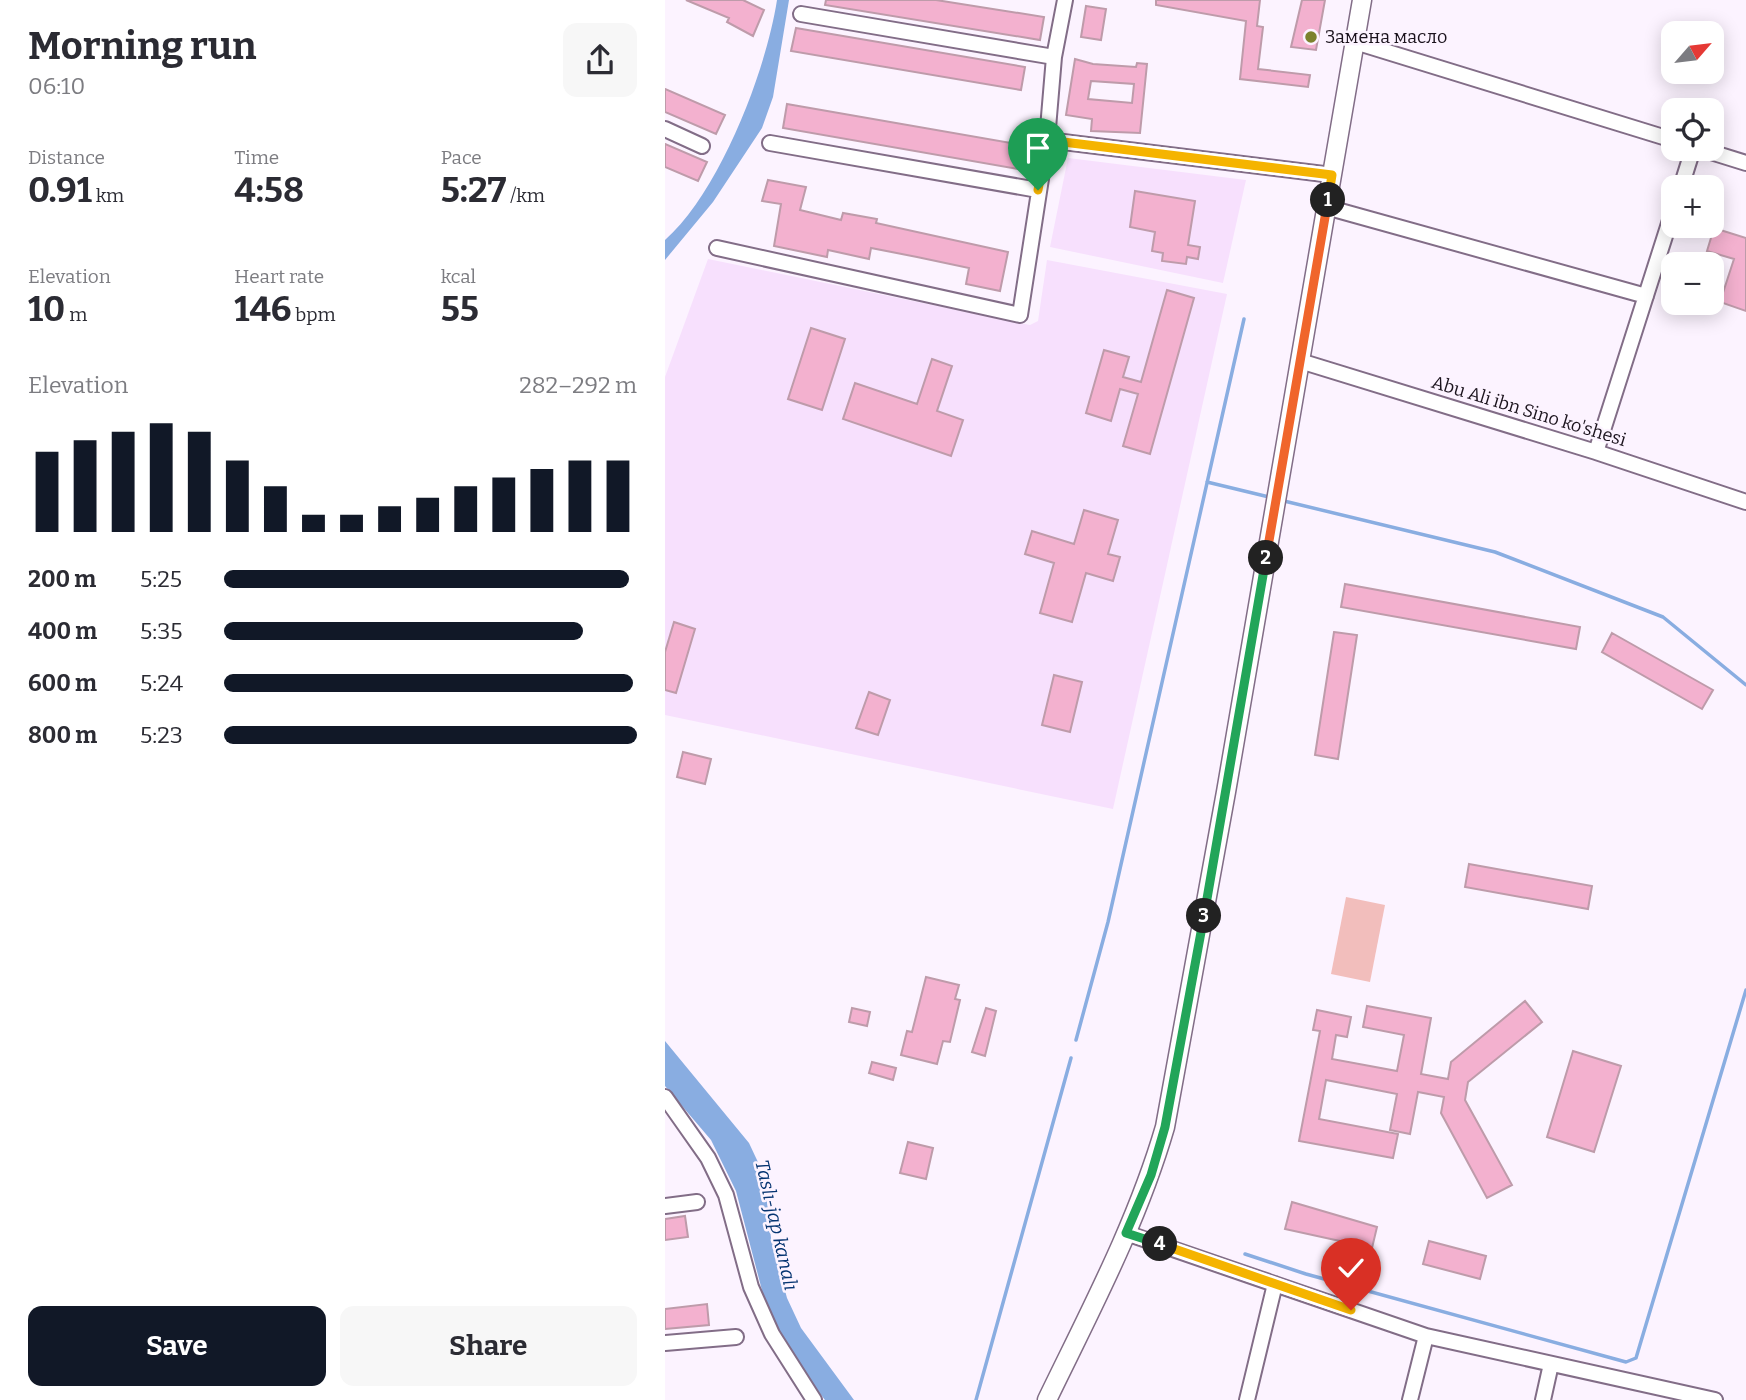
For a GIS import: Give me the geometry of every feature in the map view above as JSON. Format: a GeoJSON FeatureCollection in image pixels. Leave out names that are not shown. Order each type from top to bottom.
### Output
{"type":"FeatureCollection","features":[{"type":"Feature","properties":{"kind":"main road"},"geometry":{"type":"LineString","coordinates":[[1047,1400],[1126,1233],[1151,1175],[1165,1127],[1362,0]]}},
{"type":"Feature","properties":{"kind":"street"},"geometry":{"type":"LineString","coordinates":[[717,248],[1020,315],[1047,140],[1054,57],[1065,0]]}},
{"type":"Feature","properties":{"kind":"street"},"geometry":{"type":"LineString","coordinates":[[801,14],[1054,57]]}},
{"type":"Feature","properties":{"kind":"street"},"geometry":{"type":"LineString","coordinates":[[1355,42],[1661,136]]}},
{"type":"Feature","properties":{"kind":"street"},"geometry":{"type":"LineString","coordinates":[[665,130],[702,146]]}},
{"type":"Feature","properties":{"kind":"street"},"geometry":{"type":"LineString","coordinates":[[1047,140],[1332,175]]}},
{"type":"Feature","properties":{"kind":"street"},"geometry":{"type":"LineString","coordinates":[[770,143],[1038,190]]}},
{"type":"Feature","properties":{"kind":"street"},"geometry":{"type":"LineString","coordinates":[[1724,156],[1746,163]]}},
{"type":"Feature","properties":{"kind":"street"},"geometry":{"type":"LineString","coordinates":[[1327,207],[1646,296]]}},
{"type":"Feature","properties":{"kind":"street"},"geometry":{"type":"LineString","coordinates":[[1596,452],[1664,238]]}},
{"type":"Feature","properties":{"kind":"street","name":"Abu Ali ibn Sino ko'shesi"},"geometry":{"type":"LineString","coordinates":[[1300,360],[1596,452],[1746,502]]}},
{"type":"Feature","properties":{"kind":"street"},"geometry":{"type":"LineString","coordinates":[[665,1097],[708,1158],[726,1195],[751,1287],[772,1334],[814,1400]]}},
{"type":"Feature","properties":{"kind":"street"},"geometry":{"type":"LineString","coordinates":[[665,1206],[697,1202]]}},
{"type":"Feature","properties":{"kind":"street"},"geometry":{"type":"LineString","coordinates":[[1126,1233],[1426,1336],[1692,1398],[1715,1400]]}},
{"type":"Feature","properties":{"kind":"street"},"geometry":{"type":"LineString","coordinates":[[1247,1400],[1275,1284]]}},
{"type":"Feature","properties":{"kind":"street"},"geometry":{"type":"LineString","coordinates":[[1410,1400],[1426,1336]]}},
{"type":"Feature","properties":{"kind":"street"},"geometry":{"type":"LineString","coordinates":[[665,1343],[736,1337]]}},
{"type":"Feature","properties":{"kind":"street"},"geometry":{"type":"LineString","coordinates":[[1543,1400],[1551,1364]]}},
{"type":"Feature","properties":{"kind":"shaded area"},"geometry":{"type":"Polygon","coordinates":[[[1068,158],[1246,180],[1223,283],[1050,247],[1068,158]]]}},
{"type":"Feature","properties":{"kind":"shaded area"},"geometry":{"type":"Polygon","coordinates":[[[708,259],[1030,325],[1038,321],[1047,260],[1227,294],[1113,809],[665,715],[665,377],[708,259]]]}},
{"type":"Feature","properties":{"kind":"shaded area"},"geometry":{"type":"Polygon","coordinates":[[[1346,897],[1385,905],[1370,982],[1331,974],[1346,897]]]}},
{"type":"Feature","properties":{"kind":"water"},"geometry":{"type":"Polygon","coordinates":[[[777,0],[789,0],[773,97],[762,128],[713,202],[665,260],[665,240],[685,219],[704,192],[737,128],[763,61],[777,0]]]}},
{"type":"Feature","properties":{"kind":"water"},"geometry":{"type":"Polygon","coordinates":[[[665,1041],[749,1143],[764,1175],[771,1238],[787,1298],[801,1328],[854,1400],[825,1400],[791,1357],[769,1317],[736,1191],[711,1140],[665,1086],[665,1041]]]}},
{"type":"Feature","properties":{"kind":"building"},"geometry":{"type":"Polygon","coordinates":[[[686,0],[743,0],[764,10],[753,36],[727,22],[729,18],[686,0]]]}},
{"type":"Feature","properties":{"kind":"building"},"geometry":{"type":"Polygon","coordinates":[[[826,0],[936,0],[1044,17],[1040,40],[825,5],[826,0]]]}},
{"type":"Feature","properties":{"kind":"building"},"geometry":{"type":"Polygon","coordinates":[[[1156,0],[1260,0],[1257,26],[1263,27],[1258,69],[1310,75],[1308,87],[1240,79],[1246,21],[1156,5],[1156,0]]]}},
{"type":"Feature","properties":{"kind":"building"},"geometry":{"type":"Polygon","coordinates":[[[1302,0],[1325,0],[1316,50],[1291,47],[1302,0]]]}},
{"type":"Feature","properties":{"kind":"building"},"geometry":{"type":"Polygon","coordinates":[[[1086,6],[1106,9],[1101,40],[1081,37],[1086,6]]]}},
{"type":"Feature","properties":{"kind":"building"},"geometry":{"type":"Polygon","coordinates":[[[796,28],[1025,67],[1021,90],[791,51],[796,28]]]}},
{"type":"Feature","properties":{"kind":"building"},"geometry":{"type":"Polygon","coordinates":[[[1075,59],[1093,64],[1136,67],[1137,63],[1147,64],[1140,133],[1091,131],[1092,119],[1066,115],[1075,59]],[[1091,81],[1088,99],[1132,103],[1134,84],[1091,81]]]}},
{"type":"Feature","properties":{"kind":"building"},"geometry":{"type":"Polygon","coordinates":[[[665,89],[725,115],[716,134],[665,112],[665,89]]]}},
{"type":"Feature","properties":{"kind":"building"},"geometry":{"type":"Polygon","coordinates":[[[787,104],[1022,145],[1018,169],[783,128],[787,104]]]}},
{"type":"Feature","properties":{"kind":"building"},"geometry":{"type":"Polygon","coordinates":[[[665,144],[707,162],[698,181],[665,167],[665,144]]]}},
{"type":"Feature","properties":{"kind":"building"},"geometry":{"type":"Polygon","coordinates":[[[768,180],[806,187],[800,210],[841,220],[843,213],[877,219],[876,223],[1008,252],[1000,291],[966,284],[969,268],[917,257],[871,248],[869,259],[828,250],[827,257],[774,246],[781,204],[762,201],[768,180]]]}},
{"type":"Feature","properties":{"kind":"building"},"geometry":{"type":"Polygon","coordinates":[[[1135,191],[1195,201],[1188,245],[1200,247],[1198,259],[1187,257],[1186,264],[1162,261],[1163,253],[1152,251],[1155,232],[1130,227],[1135,191]]]}},
{"type":"Feature","properties":{"kind":"building"},"geometry":{"type":"Polygon","coordinates":[[[1724,231],[1746,238],[1746,311],[1724,303],[1724,290],[1734,259],[1724,256],[1724,252],[1707,251],[1711,238],[1724,238],[1724,231]]]}},
{"type":"Feature","properties":{"kind":"building"},"geometry":{"type":"Polygon","coordinates":[[[1167,290],[1194,298],[1150,454],[1123,446],[1138,394],[1120,389],[1111,421],[1086,413],[1104,350],[1129,357],[1123,377],[1141,382],[1167,290]]]}},
{"type":"Feature","properties":{"kind":"building"},"geometry":{"type":"Polygon","coordinates":[[[811,328],[845,339],[822,410],[788,399],[811,328]]]}},
{"type":"Feature","properties":{"kind":"building"},"geometry":{"type":"Polygon","coordinates":[[[932,359],[952,366],[937,411],[963,420],[951,456],[843,419],[855,383],[917,404],[932,359]]]}},
{"type":"Feature","properties":{"kind":"building"},"geometry":{"type":"Polygon","coordinates":[[[1084,510],[1118,520],[1108,554],[1120,557],[1113,581],[1086,573],[1072,622],[1040,613],[1054,563],[1025,554],[1032,531],[1074,544],[1084,510]]]}},
{"type":"Feature","properties":{"kind":"building"},"geometry":{"type":"Polygon","coordinates":[[[1345,584],[1580,627],[1576,649],[1341,607],[1345,584]]]}},
{"type":"Feature","properties":{"kind":"building"},"geometry":{"type":"Polygon","coordinates":[[[674,622],[695,629],[676,693],[665,690],[665,652],[674,622]]]}},
{"type":"Feature","properties":{"kind":"building"},"geometry":{"type":"Polygon","coordinates":[[[1334,632],[1357,635],[1338,759],[1315,755],[1334,632]]]}},
{"type":"Feature","properties":{"kind":"building"},"geometry":{"type":"Polygon","coordinates":[[[1612,633],[1713,690],[1702,709],[1602,652],[1612,633]]]}},
{"type":"Feature","properties":{"kind":"building"},"geometry":{"type":"Polygon","coordinates":[[[1054,675],[1082,682],[1070,732],[1042,725],[1054,675]]]}},
{"type":"Feature","properties":{"kind":"building"},"geometry":{"type":"Polygon","coordinates":[[[869,692],[890,700],[878,735],[856,728],[869,692]]]}},
{"type":"Feature","properties":{"kind":"building"},"geometry":{"type":"Polygon","coordinates":[[[683,752],[711,759],[705,784],[677,777],[683,752]]]}},
{"type":"Feature","properties":{"kind":"building"},"geometry":{"type":"Polygon","coordinates":[[[1469,864],[1592,886],[1588,909],[1465,887],[1469,864]]]}},
{"type":"Feature","properties":{"kind":"building"},"geometry":{"type":"Polygon","coordinates":[[[926,977],[959,985],[955,999],[960,1000],[950,1042],[943,1041],[937,1064],[901,1055],[907,1031],[912,1032],[926,977]]]}},
{"type":"Feature","properties":{"kind":"building"},"geometry":{"type":"Polygon","coordinates":[[[1525,1001],[1542,1022],[1468,1082],[1465,1100],[1512,1185],[1487,1198],[1441,1113],[1444,1097],[1418,1092],[1410,1134],[1390,1130],[1397,1094],[1326,1080],[1319,1119],[1398,1134],[1393,1158],[1299,1141],[1320,1031],[1313,1030],[1317,1010],[1351,1017],[1347,1037],[1336,1035],[1332,1059],[1397,1071],[1404,1035],[1363,1027],[1367,1006],[1431,1018],[1421,1074],[1448,1079],[1451,1062],[1525,1001]]]}},
{"type":"Feature","properties":{"kind":"building"},"geometry":{"type":"Polygon","coordinates":[[[852,1008],[870,1012],[867,1026],[849,1022],[852,1008]]]}},
{"type":"Feature","properties":{"kind":"building"},"geometry":{"type":"Polygon","coordinates":[[[986,1008],[996,1011],[985,1056],[972,1052],[986,1008]]]}},
{"type":"Feature","properties":{"kind":"building"},"geometry":{"type":"Polygon","coordinates":[[[1573,1051],[1621,1066],[1594,1152],[1547,1137],[1573,1051]]]}},
{"type":"Feature","properties":{"kind":"building"},"geometry":{"type":"Polygon","coordinates":[[[872,1062],[896,1068],[893,1080],[869,1073],[872,1062]]]}},
{"type":"Feature","properties":{"kind":"building"},"geometry":{"type":"Polygon","coordinates":[[[908,1142],[933,1148],[926,1179],[900,1173],[908,1142]]]}},
{"type":"Feature","properties":{"kind":"building"},"geometry":{"type":"Polygon","coordinates":[[[1292,1202],[1377,1227],[1372,1248],[1285,1229],[1292,1202]]]}},
{"type":"Feature","properties":{"kind":"building"},"geometry":{"type":"Polygon","coordinates":[[[685,1216],[688,1237],[665,1240],[665,1219],[685,1216]]]}},
{"type":"Feature","properties":{"kind":"building"},"geometry":{"type":"Polygon","coordinates":[[[1429,1241],[1486,1256],[1480,1279],[1423,1264],[1429,1241]]]}},
{"type":"Feature","properties":{"kind":"building"},"geometry":{"type":"Polygon","coordinates":[[[707,1304],[709,1325],[665,1329],[665,1309],[707,1304]]]}},
{"type":"Feature","properties":{"kind":"waterway"},"geometry":{"type":"LineString","coordinates":[[1076,1040],[1108,922],[1244,319]]}},
{"type":"Feature","properties":{"kind":"waterway"},"geometry":{"type":"LineString","coordinates":[[1207,482],[1269,497]]}},
{"type":"Feature","properties":{"kind":"waterway"},"geometry":{"type":"LineString","coordinates":[[1280,500],[1495,552],[1663,617],[1746,685]]}},
{"type":"Feature","properties":{"kind":"waterway"},"geometry":{"type":"LineString","coordinates":[[1245,1254],[1306,1274],[1626,1362],[1636,1358],[1746,990]]}},
{"type":"Feature","properties":{"kind":"waterway"},"geometry":{"type":"LineString","coordinates":[[976,1400],[1071,1058]]}},
{"type":"Feature","properties":{"kind":"place","name":"Замена масло"},"geometry":{"type":"Point","coordinates":[1311,37]}},
{"type":"Feature","properties":{"kind":"route"},"geometry":{"type":"LineString","coordinates":[[1038,190],[1047,140],[1332,175],[1226,792],[1165,1127],[1151,1175],[1126,1233],[1351,1310]]}},
{"type":"Feature","properties":{"kind":"water label","name":"Taslı-jap kanalı"},"geometry":{"type":"Point","coordinates":[777,1225]}}]}
